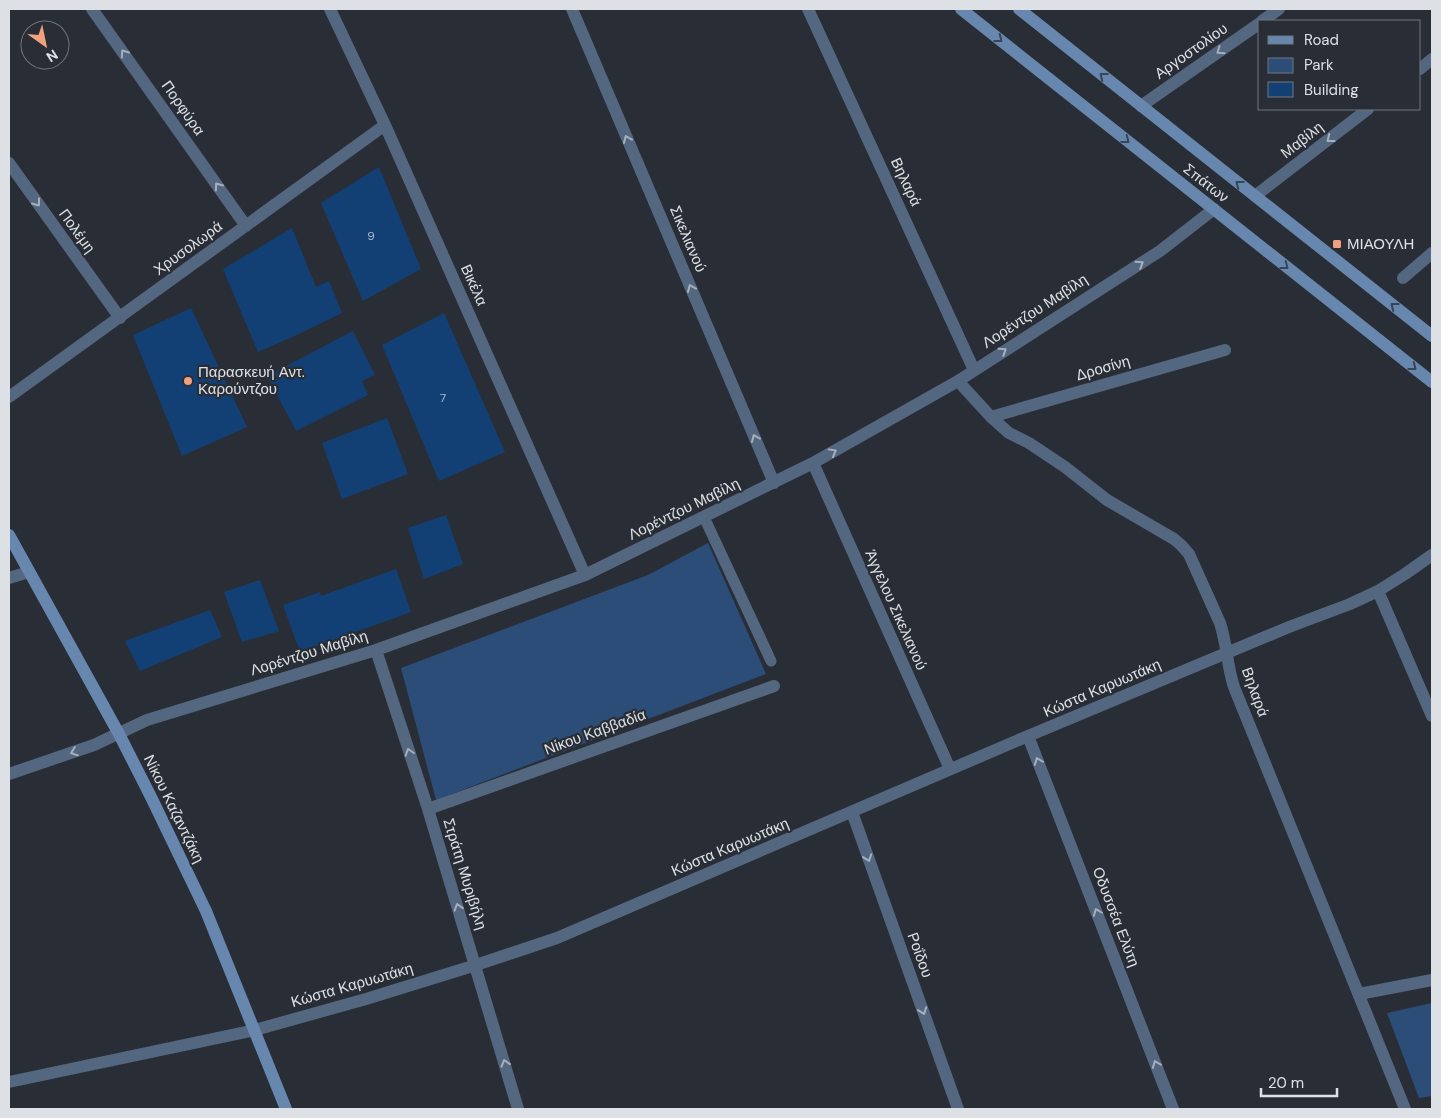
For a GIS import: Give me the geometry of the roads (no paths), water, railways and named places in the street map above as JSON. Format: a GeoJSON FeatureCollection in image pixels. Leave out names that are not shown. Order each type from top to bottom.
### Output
{"type":"FeatureCollection","features":[{"type":"Feature","properties":{"kind":"main road","name":"Σπάτων"},"geometry":{"type":"LineString","coordinates":[[961,9],[1432,382]]}},
{"type":"Feature","properties":{"kind":"main road","name":"Σπάτων"},"geometry":{"type":"LineString","coordinates":[[1019,9],[1432,336]]}},
{"type":"Feature","properties":{"kind":"main road","name":"Νίκου Καζαντζάκη"},"geometry":{"type":"LineString","coordinates":[[9,535],[119,734],[206,911],[286,1109]]}},
{"type":"Feature","properties":{"kind":"street","name":"Πορφύρα"},"geometry":{"type":"LineString","coordinates":[[92,9],[246,226]]}},
{"type":"Feature","properties":{"kind":"street","name":"Βικέλα"},"geometry":{"type":"LineString","coordinates":[[330,9],[385,125],[585,575]]}},
{"type":"Feature","properties":{"kind":"street","name":"Σικελιανού"},"geometry":{"type":"LineString","coordinates":[[572,9],[774,482]]}},
{"type":"Feature","properties":{"kind":"street","name":"Βηλαρά"},"geometry":{"type":"LineString","coordinates":[[808,9],[974,370]]}},
{"type":"Feature","properties":{"kind":"street","name":"Αργοστολίου"},"geometry":{"type":"LineString","coordinates":[[1264,20],[1279,9]]}},
{"type":"Feature","properties":{"kind":"street","name":"Αργοστολίου"},"geometry":{"type":"LineString","coordinates":[[1142,106],[1258,24]]}},
{"type":"Feature","properties":{"kind":"street"},"geometry":{"type":"LineString","coordinates":[[1421,68],[1432,59]]}},
{"type":"Feature","properties":{"kind":"street","name":"Μαβίλη"},"geometry":{"type":"LineString","coordinates":[[1255,196],[1367,110]]}},
{"type":"Feature","properties":{"kind":"street","name":"Χρυσολωρά"},"geometry":{"type":"LineString","coordinates":[[9,397],[385,125]]}},
{"type":"Feature","properties":{"kind":"street","name":"Πολέμη"},"geometry":{"type":"LineString","coordinates":[[9,164],[120,318]]}},
{"type":"Feature","properties":{"kind":"street","name":"Λορέντζου Μαβίλη"},"geometry":{"type":"LineString","coordinates":[[9,774],[94,745],[147,720],[376,650],[585,575],[812,463],[958,381],[1160,251],[1214,209]]}},
{"type":"Feature","properties":{"kind":"street"},"geometry":{"type":"LineString","coordinates":[[1403,278],[1432,253]]}},
{"type":"Feature","properties":{"kind":"street","name":"Δροσίνη"},"geometry":{"type":"LineString","coordinates":[[991,418],[1225,350]]}},
{"type":"Feature","properties":{"kind":"street","name":"Βηλαρά"},"geometry":{"type":"LineString","coordinates":[[958,381],[991,418],[1009,433],[1030,443],[1065,467],[1107,500],[1174,539],[1189,554],[1220,623],[1234,687],[1406,1109]]}},
{"type":"Feature","properties":{"kind":"street","name":"Άγγελου Σικελιανού"},"geometry":{"type":"LineString","coordinates":[[812,463],[950,769]]}},
{"type":"Feature","properties":{"kind":"street","name":"Κώστα Καρυωτάκη"},"geometry":{"type":"LineString","coordinates":[[9,1082],[255,1030],[357,1002],[557,938],[1028,736],[1226,653],[1350,604],[1378,591],[1432,555]]}},
{"type":"Feature","properties":{"kind":"street"},"geometry":{"type":"LineString","coordinates":[[9,578],[29,572]]}},
{"type":"Feature","properties":{"kind":"street"},"geometry":{"type":"LineString","coordinates":[[1378,591],[1432,716]]}},
{"type":"Feature","properties":{"kind":"street","name":"Στράτη Μυριβήλη"},"geometry":{"type":"LineString","coordinates":[[376,650],[428,809],[518,1109]]}},
{"type":"Feature","properties":{"kind":"street","name":"Νίκου Καββαδία"},"geometry":{"type":"LineString","coordinates":[[428,809],[774,686]]}},
{"type":"Feature","properties":{"kind":"street","name":"Οδυσσέα Ελύτη"},"geometry":{"type":"LineString","coordinates":[[1028,736],[1173,1109]]}},
{"type":"Feature","properties":{"kind":"street","name":"Ροΐδου"},"geometry":{"type":"LineString","coordinates":[[852,812],[958,1109]]}},
{"type":"Feature","properties":{"kind":"street"},"geometry":{"type":"LineString","coordinates":[[1359,994],[1432,980]]}},
{"type":"Feature","properties":{"kind":"lane"},"geometry":{"type":"LineString","coordinates":[[704,517],[770,661]]}},
{"type":"Feature","properties":{"kind":"place","name":"ΜΙΑΟΥΛΗ"},"geometry":{"type":"Point","coordinates":[1337,244]}},
{"type":"Feature","properties":{"kind":"place","name":"Παρασκευή Αντ. Καρούντζου"},"geometry":{"type":"Point","coordinates":[188,381]}}]}
